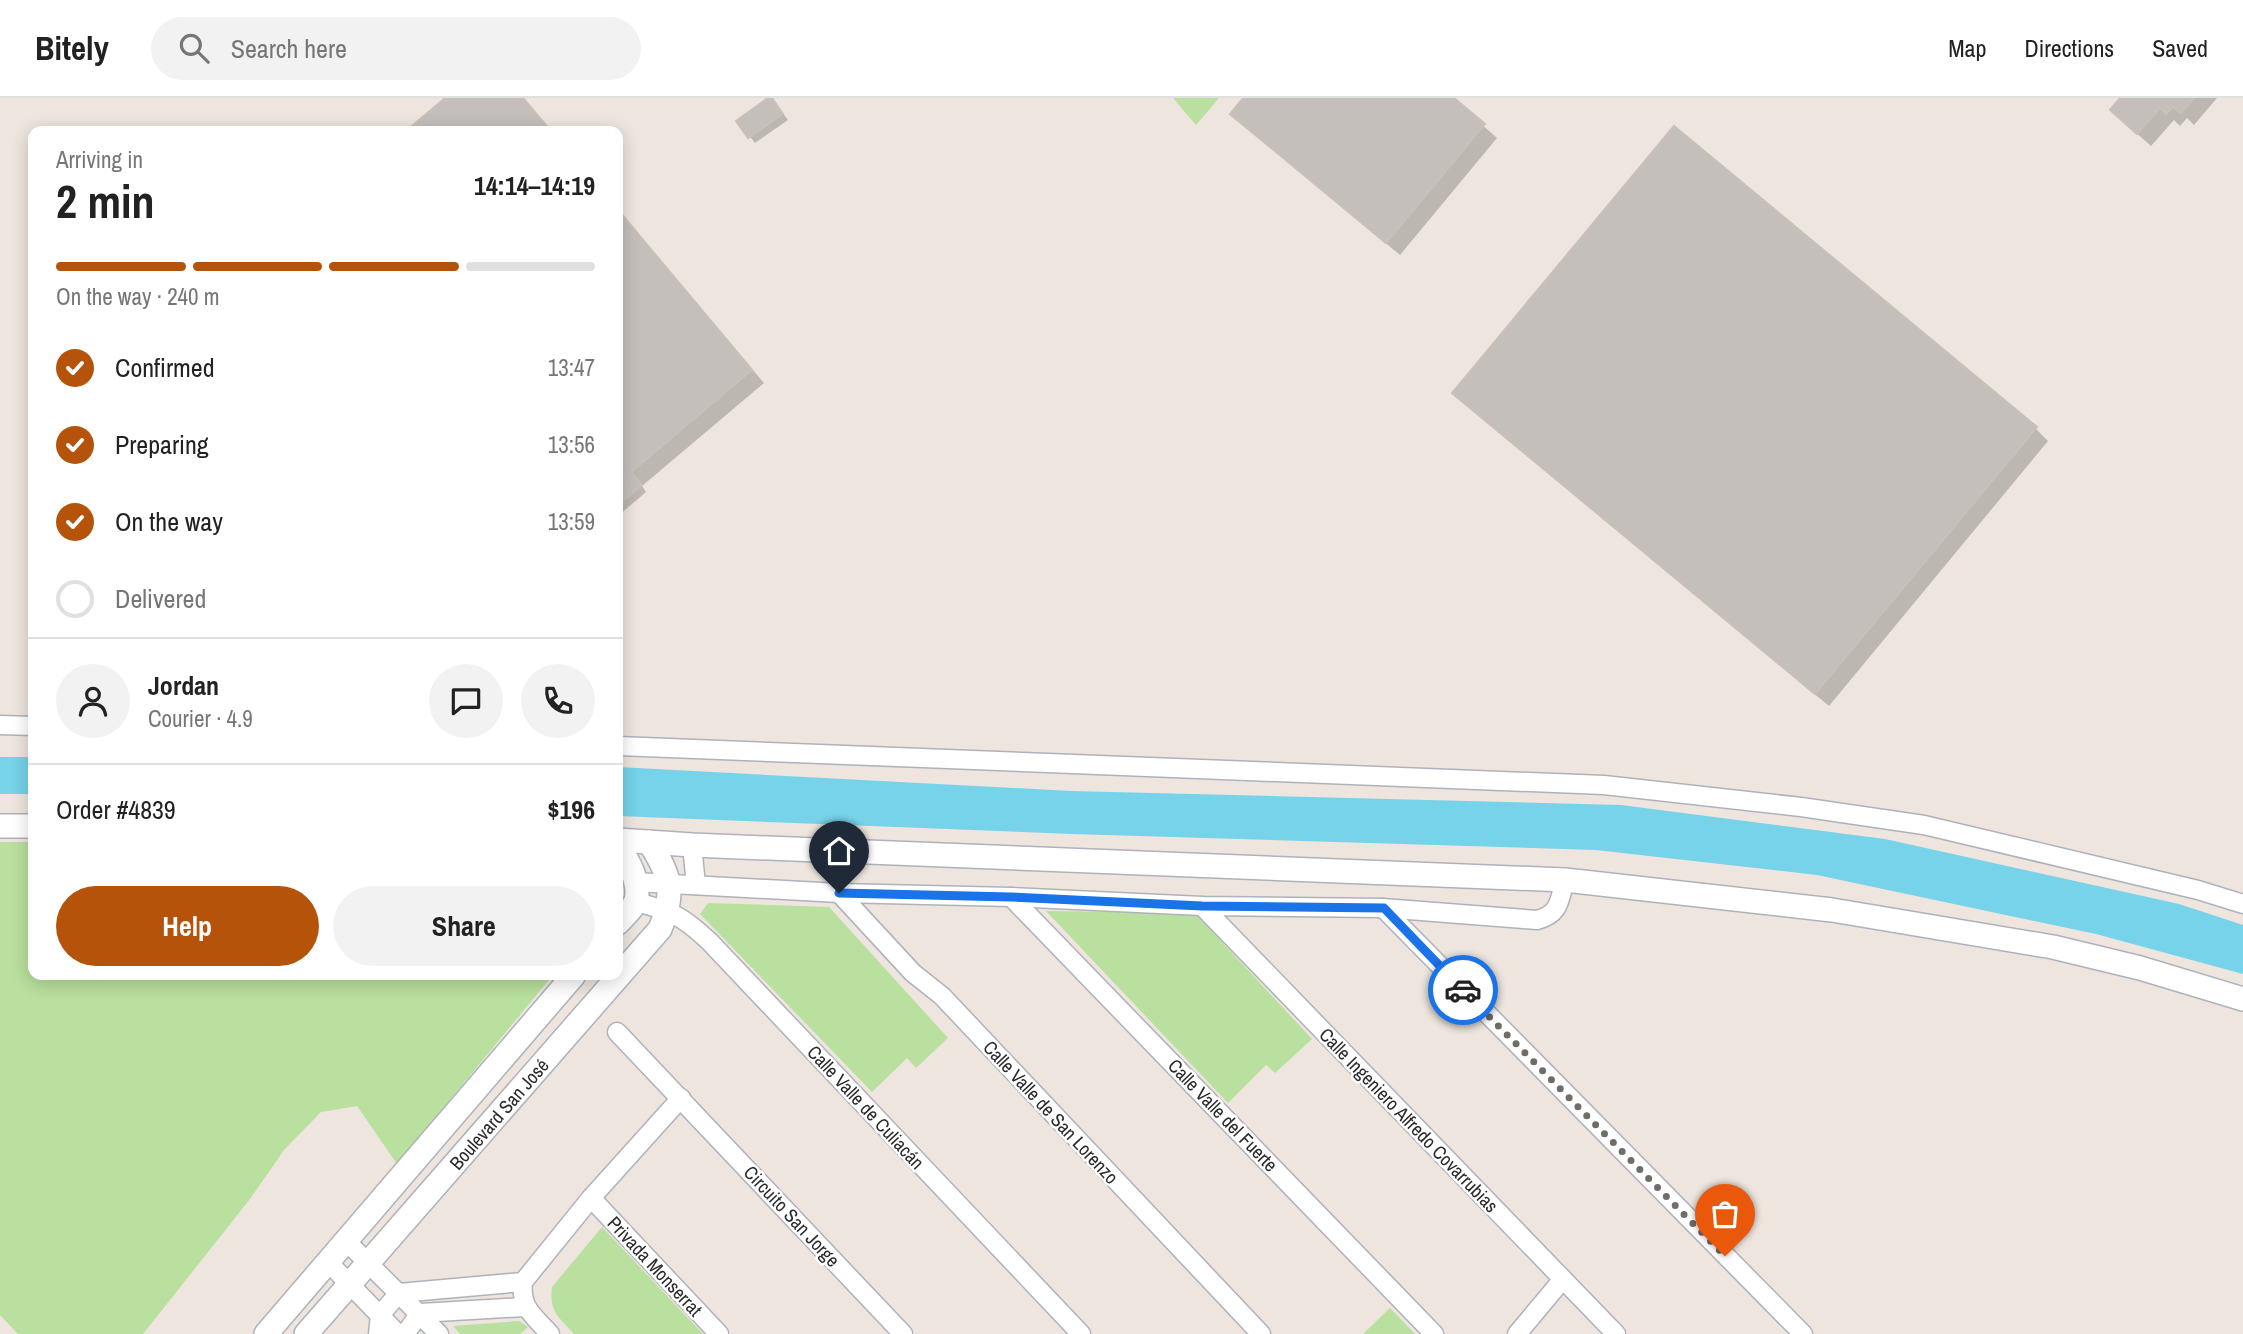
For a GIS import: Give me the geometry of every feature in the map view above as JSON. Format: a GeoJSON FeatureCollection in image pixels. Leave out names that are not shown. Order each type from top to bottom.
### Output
{"type":"FeatureCollection","features":[{"type":"Feature","properties":{"kind":"street"},"geometry":{"type":"LineString","coordinates":[[0,725],[28,726]]}},
{"type":"Feature","properties":{"kind":"street"},"geometry":{"type":"LineString","coordinates":[[623,746],[1604,785],[1801,807],[1924,825],[2198,890],[2243,904]]}},
{"type":"Feature","properties":{"kind":"street"},"geometry":{"type":"LineString","coordinates":[[0,826],[28,826]]}},
{"type":"Feature","properties":{"kind":"street"},"geometry":{"type":"LineString","coordinates":[[623,842],[1565,880],[1832,910],[2015,940],[2140,968],[2243,999]]}},
{"type":"Feature","properties":{"kind":"street","name":"Boulevard San José"},"geometry":{"type":"LineString","coordinates":[[623,972],[660,929],[668,910],[670,884],[663,863],[649,842]]}},
{"type":"Feature","properties":{"kind":"street"},"geometry":{"type":"LineString","coordinates":[[692,845],[696,885]]}},
{"type":"Feature","properties":{"kind":"street"},"geometry":{"type":"LineString","coordinates":[[623,851],[636,892],[623,914]]}},
{"type":"Feature","properties":{"kind":"street"},"geometry":{"type":"LineString","coordinates":[[636,892],[670,884],[1202,906],[1384,908],[1537,920],[1549,917],[1558,907],[1565,880]]}},
{"type":"Feature","properties":{"kind":"street","name":"Calle Valle de Culiacán"},"geometry":{"type":"LineString","coordinates":[[636,892],[689,923],[709,941],[1082,1334]]}},
{"type":"Feature","properties":{"kind":"street","name":"Calle Valle de San Lorenzo"},"geometry":{"type":"LineString","coordinates":[[839,893],[913,974],[942,996],[1261,1334]]}},
{"type":"Feature","properties":{"kind":"street","name":"Calle Valle del Fuerte"},"geometry":{"type":"LineString","coordinates":[[1011,897],[1434,1334]]}},
{"type":"Feature","properties":{"kind":"street","name":"Calle Ingeniero Alfredo Covarrubias"},"geometry":{"type":"LineString","coordinates":[[1202,906],[1616,1334]]}},
{"type":"Feature","properties":{"kind":"street"},"geometry":{"type":"LineString","coordinates":[[1384,908],[1803,1334]]}},
{"type":"Feature","properties":{"kind":"street","name":"Boulevard San José"},"geometry":{"type":"LineString","coordinates":[[266,1334],[570,980]]}},
{"type":"Feature","properties":{"kind":"street","name":"Boulevard San José"},"geometry":{"type":"LineString","coordinates":[[306,1334],[616,980]]}},
{"type":"Feature","properties":{"kind":"street","name":"Circuito San Jorge"},"geometry":{"type":"LineString","coordinates":[[617,1032],[903,1334]]}},
{"type":"Feature","properties":{"kind":"street"},"geometry":{"type":"LineString","coordinates":[[550,1334],[526,1307],[522,1295],[523,1282],[591,1198],[681,1098]]}},
{"type":"Feature","properties":{"kind":"street","name":"Privada Monserrat"},"geometry":{"type":"LineString","coordinates":[[591,1198],[719,1334]]}},
{"type":"Feature","properties":{"kind":"street"},"geometry":{"type":"LineString","coordinates":[[346,1241],[439,1334]]}},
{"type":"Feature","properties":{"kind":"street"},"geometry":{"type":"LineString","coordinates":[[328,1262],[398,1334]]}},
{"type":"Feature","properties":{"kind":"street"},"geometry":{"type":"LineString","coordinates":[[1517,1334],[1563,1279]]}},
{"type":"Feature","properties":{"kind":"street"},"geometry":{"type":"LineString","coordinates":[[378,1334],[380,1315],[398,1293],[523,1282]]}},
{"type":"Feature","properties":{"kind":"street"},"geometry":{"type":"LineString","coordinates":[[470,1286],[472,1311]]}},
{"type":"Feature","properties":{"kind":"street"},"geometry":{"type":"LineString","coordinates":[[420,1313],[526,1307]]}},
{"type":"Feature","properties":{"kind":"street"},"geometry":{"type":"LineString","coordinates":[[405,1334],[420,1313]]}},
{"type":"Feature","properties":{"kind":"green space"},"geometry":{"type":"Polygon","coordinates":[[[1173,98],[1219,98],[1196,125],[1173,98]]]}},
{"type":"Feature","properties":{"kind":"green space"},"geometry":{"type":"Polygon","coordinates":[[[0,842],[28,842],[28,980],[549,980],[397,1164],[357,1106],[321,1112],[284,1150],[250,1199],[143,1334],[18,1334],[0,1315],[0,842]]]}},
{"type":"Feature","properties":{"kind":"green space"},"geometry":{"type":"Polygon","coordinates":[[[708,903],[829,907],[948,1038],[916,1068],[907,1058],[872,1092],[700,914],[708,903]]]}},
{"type":"Feature","properties":{"kind":"green space"},"geometry":{"type":"Polygon","coordinates":[[[1046,911],[1195,913],[1312,1039],[1275,1073],[1266,1065],[1228,1103],[1046,911]]]}},
{"type":"Feature","properties":{"kind":"green space"},"geometry":{"type":"Polygon","coordinates":[[[602,1227],[703,1334],[574,1334],[554,1308],[552,1287],[602,1227]]]}},
{"type":"Feature","properties":{"kind":"green space"},"geometry":{"type":"Polygon","coordinates":[[[1390,1308],[1415,1334],[1363,1334],[1390,1308]]]}},
{"type":"Feature","properties":{"kind":"green space"},"geometry":{"type":"Polygon","coordinates":[[[519,1321],[528,1327],[520,1334],[460,1334],[453,1326],[519,1321]]]}},
{"type":"Feature","properties":{"kind":"water"},"geometry":{"type":"Polygon","coordinates":[[[0,757],[28,757],[28,794],[0,794],[0,757]]]}},
{"type":"Feature","properties":{"kind":"water"},"geometry":{"type":"Polygon","coordinates":[[[623,767],[1071,791],[1621,805],[1885,839],[2179,904],[2243,925],[2243,974],[2096,934],[1817,875],[1596,850],[1072,834],[623,816],[623,767]]]}},
{"type":"Feature","properties":{"kind":"building"},"geometry":{"type":"Polygon","coordinates":[[[445,98],[523,98],[547,126],[412,126],[445,98]]]}},
{"type":"Feature","properties":{"kind":"building"},"geometry":{"type":"Polygon","coordinates":[[[768,98],[772,98],[783,114],[748,138],[736,121],[768,98]]]}},
{"type":"Feature","properties":{"kind":"building"},"geometry":{"type":"Polygon","coordinates":[[[1243,98],[1454,98],[1485,124],[1386,243],[1230,114],[1243,98]]]}},
{"type":"Feature","properties":{"kind":"building"},"geometry":{"type":"Polygon","coordinates":[[[2120,98],[2194,98],[2181,113],[2173,107],[2166,114],[2160,108],[2137,134],[2110,110],[2120,98]]]}},
{"type":"Feature","properties":{"kind":"building"},"geometry":{"type":"Polygon","coordinates":[[[1674,126],[2037,427],[1815,694],[1452,393],[1674,126]]]}},
{"type":"Feature","properties":{"kind":"building"},"geometry":{"type":"Polygon","coordinates":[[[623,216],[752,370],[623,479],[623,216]]]}},
{"type":"Feature","properties":{"kind":"building"},"geometry":{"type":"Polygon","coordinates":[[[631,472],[642,485],[623,501],[623,479],[631,472]]]}},
{"type":"Feature","properties":{"kind":"way so far"},"geometry":{"type":"LineString","coordinates":[[1463,990],[1725,1256]]}},
{"type":"Feature","properties":{"kind":"route"},"geometry":{"type":"LineString","coordinates":[[839,893],[1011,897],[1202,906],[1384,908],[1463,990]]}}]}
